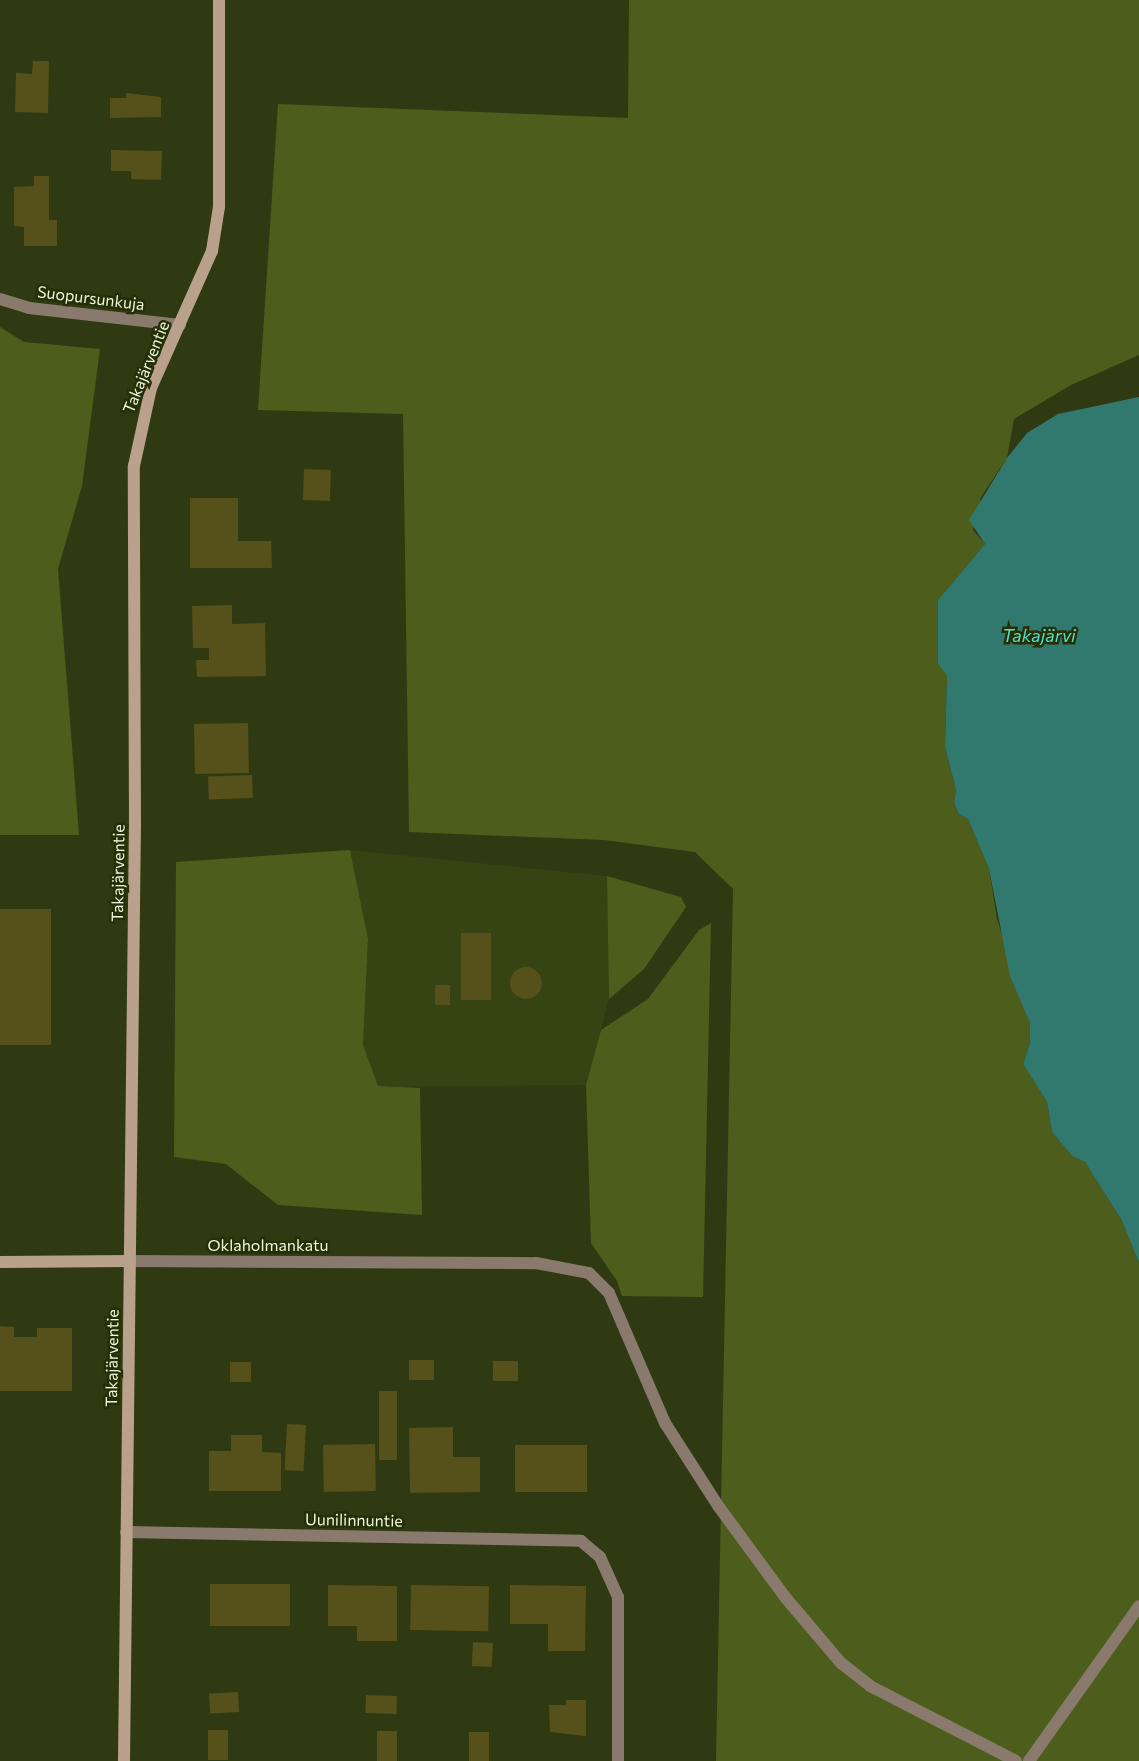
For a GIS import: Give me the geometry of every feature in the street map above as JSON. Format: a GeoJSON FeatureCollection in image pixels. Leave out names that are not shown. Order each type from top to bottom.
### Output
{"type":"FeatureCollection","features":[{"type":"Feature","properties":{"kind":"street","name":"Takajärventie"},"geometry":{"type":"LineString","coordinates":[[124,1761],[135,827],[134,466],[142,416],[212,251],[219,207],[219,0]]}},
{"type":"Feature","properties":{"kind":"street","name":"Suopursunkuja"},"geometry":{"type":"LineString","coordinates":[[0,299],[29,308],[180,325]]}},
{"type":"Feature","properties":{"kind":"street","name":"Oklaholmankatu"},"geometry":{"type":"LineString","coordinates":[[0,1262],[536,1263],[589,1273],[600,1280],[640,1360],[664,1423],[785,1597],[841,1663],[870,1686],[1016,1761]]}},
{"type":"Feature","properties":{"kind":"street","name":"Uunilinnuntie"},"geometry":{"type":"LineString","coordinates":[[126,1532],[581,1541],[600,1557],[618,1597],[618,1761]]}},
{"type":"Feature","properties":{"kind":"street"},"geometry":{"type":"LineString","coordinates":[[1029,1761],[1139,1606]]}},
{"type":"Feature","properties":{"kind":"shaded area"},"geometry":{"type":"Polygon","coordinates":[[[629,0],[1139,0],[1139,355],[1071,385],[1014,419],[1007,458],[981,497],[973,530],[985,544],[938,600],[947,675],[945,747],[956,790],[954,802],[958,813],[968,819],[989,869],[997,919],[1030,1023],[1030,1043],[1023,1064],[1047,1102],[1052,1132],[1072,1156],[1085,1162],[1122,1221],[1139,1263],[1139,1761],[716,1761],[733,889],[695,852],[604,840],[409,832],[403,414],[258,410],[278,104],[628,118],[629,0]]]}},
{"type":"Feature","properties":{"kind":"shaded area"},"geometry":{"type":"Polygon","coordinates":[[[0,327],[24,342],[100,349],[82,486],[58,569],[79,835],[0,835],[0,327]]]}},
{"type":"Feature","properties":{"kind":"shaded area"},"geometry":{"type":"Polygon","coordinates":[[[350,850],[607,876],[609,999],[586,1085],[378,1087],[363,1045],[368,939],[350,850]]]}},
{"type":"Feature","properties":{"kind":"shaded area"},"geometry":{"type":"Polygon","coordinates":[[[350,850],[368,939],[363,1045],[378,1086],[420,1088],[422,1215],[278,1205],[226,1164],[174,1157],[176,862],[350,850]]]}},
{"type":"Feature","properties":{"kind":"shaded area"},"geometry":{"type":"Polygon","coordinates":[[[607,876],[681,897],[686,907],[644,969],[609,999],[607,876]]]}},
{"type":"Feature","properties":{"kind":"shaded area"},"geometry":{"type":"Polygon","coordinates":[[[711,923],[703,1297],[622,1296],[617,1281],[591,1243],[586,1085],[601,1030],[648,999],[699,930],[711,923]]]}},
{"type":"Feature","properties":{"kind":"water","name":"Takajärvi"},"geometry":{"type":"Polygon","coordinates":[[[1139,397],[1139,1263],[1122,1221],[1085,1162],[1072,1156],[1052,1132],[1047,1102],[1023,1064],[1030,1043],[1030,1023],[1010,976],[989,869],[968,819],[958,813],[954,802],[956,790],[945,747],[947,675],[938,664],[938,600],[985,544],[969,520],[1007,458],[1027,433],[1058,414],[1139,397]]]}},
{"type":"Feature","properties":{"kind":"building"},"geometry":{"type":"Polygon","coordinates":[[[33,61],[49,61],[48,113],[15,112],[16,73],[32,74],[33,61]]]}},
{"type":"Feature","properties":{"kind":"building"},"geometry":{"type":"Polygon","coordinates":[[[126,93],[161,97],[161,117],[110,118],[110,98],[126,98],[126,93]]]}},
{"type":"Feature","properties":{"kind":"building"},"geometry":{"type":"Polygon","coordinates":[[[111,150],[162,151],[161,180],[131,179],[131,171],[111,171],[111,150]]]}},
{"type":"Feature","properties":{"kind":"building"},"geometry":{"type":"Polygon","coordinates":[[[34,176],[49,176],[49,220],[57,220],[57,246],[24,246],[24,227],[14,226],[14,187],[34,186],[34,176]]]}},
{"type":"Feature","properties":{"kind":"building"},"geometry":{"type":"Polygon","coordinates":[[[304,469],[331,470],[330,501],[303,500],[304,469]]]}},
{"type":"Feature","properties":{"kind":"building"},"geometry":{"type":"Polygon","coordinates":[[[190,498],[238,498],[238,541],[271,541],[272,568],[190,568],[190,498]]]}},
{"type":"Feature","properties":{"kind":"building"},"geometry":{"type":"Polygon","coordinates":[[[232,605],[232,624],[265,623],[266,676],[197,677],[196,660],[209,660],[209,648],[193,648],[192,606],[232,605]]]}},
{"type":"Feature","properties":{"kind":"building"},"geometry":{"type":"Polygon","coordinates":[[[248,723],[249,773],[195,774],[194,724],[248,723]]]}},
{"type":"Feature","properties":{"kind":"building"},"geometry":{"type":"Polygon","coordinates":[[[252,775],[253,798],[209,800],[208,777],[252,775]]]}},
{"type":"Feature","properties":{"kind":"building"},"geometry":{"type":"Polygon","coordinates":[[[0,909],[51,909],[51,1045],[0,1045],[0,909]]]}},
{"type":"Feature","properties":{"kind":"building"},"geometry":{"type":"Polygon","coordinates":[[[461,933],[491,933],[491,1000],[461,1000],[461,933]]]}},
{"type":"Feature","properties":{"kind":"building"},"geometry":{"type":"Polygon","coordinates":[[[526,967],[537,972],[542,983],[537,994],[526,999],[515,994],[510,983],[515,972],[526,967]]]}},
{"type":"Feature","properties":{"kind":"building"},"geometry":{"type":"Polygon","coordinates":[[[435,985],[450,985],[450,1005],[435,1005],[435,985]]]}},
{"type":"Feature","properties":{"kind":"building"},"geometry":{"type":"Polygon","coordinates":[[[0,1326],[14,1327],[14,1337],[37,1337],[37,1328],[72,1328],[72,1391],[0,1391],[0,1326]]]}},
{"type":"Feature","properties":{"kind":"building"},"geometry":{"type":"Polygon","coordinates":[[[409,1360],[434,1360],[434,1380],[409,1380],[409,1360]]]}},
{"type":"Feature","properties":{"kind":"building"},"geometry":{"type":"Polygon","coordinates":[[[493,1361],[518,1361],[518,1381],[493,1381],[493,1361]]]}},
{"type":"Feature","properties":{"kind":"building"},"geometry":{"type":"Polygon","coordinates":[[[230,1362],[251,1362],[251,1382],[230,1382],[230,1362]]]}},
{"type":"Feature","properties":{"kind":"building"},"geometry":{"type":"Polygon","coordinates":[[[379,1391],[397,1391],[397,1460],[379,1460],[379,1391]]]}},
{"type":"Feature","properties":{"kind":"building"},"geometry":{"type":"Polygon","coordinates":[[[287,1424],[306,1425],[304,1471],[285,1470],[287,1424]]]}},
{"type":"Feature","properties":{"kind":"building"},"geometry":{"type":"Polygon","coordinates":[[[453,1427],[453,1457],[480,1457],[480,1492],[410,1493],[409,1428],[453,1427]]]}},
{"type":"Feature","properties":{"kind":"building"},"geometry":{"type":"Polygon","coordinates":[[[231,1435],[262,1435],[262,1452],[281,1453],[281,1491],[209,1491],[209,1451],[231,1451],[231,1435]]]}},
{"type":"Feature","properties":{"kind":"building"},"geometry":{"type":"Polygon","coordinates":[[[375,1444],[376,1491],[324,1492],[323,1445],[375,1444]]]}},
{"type":"Feature","properties":{"kind":"building"},"geometry":{"type":"Polygon","coordinates":[[[515,1445],[587,1445],[587,1492],[515,1492],[515,1445]]]}},
{"type":"Feature","properties":{"kind":"building"},"geometry":{"type":"Polygon","coordinates":[[[210,1584],[290,1584],[290,1626],[210,1626],[210,1584]]]}},
{"type":"Feature","properties":{"kind":"building"},"geometry":{"type":"Polygon","coordinates":[[[328,1585],[397,1586],[397,1641],[357,1641],[357,1626],[328,1626],[328,1585]]]}},
{"type":"Feature","properties":{"kind":"building"},"geometry":{"type":"Polygon","coordinates":[[[411,1585],[489,1586],[488,1631],[410,1630],[411,1585]]]}},
{"type":"Feature","properties":{"kind":"building"},"geometry":{"type":"Polygon","coordinates":[[[510,1585],[586,1586],[585,1651],[548,1651],[548,1624],[510,1624],[510,1585]]]}},
{"type":"Feature","properties":{"kind":"building"},"geometry":{"type":"Polygon","coordinates":[[[473,1642],[493,1643],[492,1667],[472,1666],[473,1642]]]}},
{"type":"Feature","properties":{"kind":"building"},"geometry":{"type":"Polygon","coordinates":[[[238,1692],[239,1712],[210,1713],[209,1694],[238,1692]]]}},
{"type":"Feature","properties":{"kind":"building"},"geometry":{"type":"Polygon","coordinates":[[[366,1695],[397,1696],[396,1714],[365,1713],[366,1695]]]}},
{"type":"Feature","properties":{"kind":"building"},"geometry":{"type":"Polygon","coordinates":[[[566,1700],[586,1700],[586,1736],[550,1732],[549,1705],[566,1705],[566,1700]]]}},
{"type":"Feature","properties":{"kind":"building"},"geometry":{"type":"Polygon","coordinates":[[[208,1730],[228,1730],[228,1760],[208,1760],[208,1730]]]}},
{"type":"Feature","properties":{"kind":"building"},"geometry":{"type":"Polygon","coordinates":[[[377,1731],[397,1731],[397,1761],[377,1761],[377,1731]]]}},
{"type":"Feature","properties":{"kind":"building"},"geometry":{"type":"Polygon","coordinates":[[[469,1732],[489,1732],[489,1761],[469,1761],[469,1732]]]}}]}
